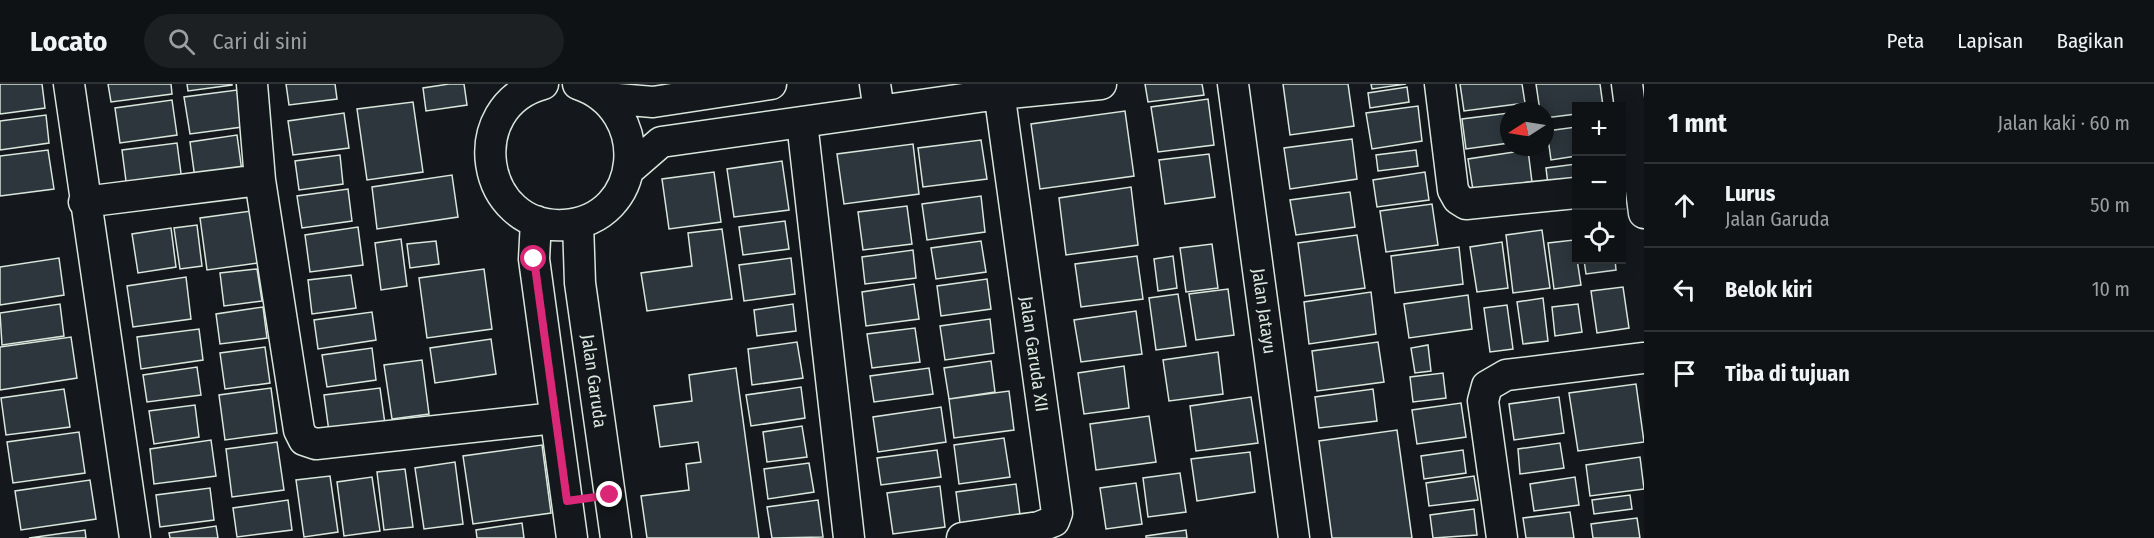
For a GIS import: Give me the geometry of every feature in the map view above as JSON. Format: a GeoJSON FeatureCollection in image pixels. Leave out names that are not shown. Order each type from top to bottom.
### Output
{"type":"FeatureCollection","features":[{"type":"Feature","properties":{"kind":"street"},"geometry":{"type":"LineString","coordinates":[[69,84],[84,202],[135,538]]}},
{"type":"Feature","properties":{"kind":"street"},"geometry":{"type":"LineString","coordinates":[[252,84],[260,180],[300,430],[304,440],[316,444],[555,418]]}},
{"type":"Feature","properties":{"kind":"street"},"geometry":{"type":"LineString","coordinates":[[578,84],[606,98],[653,102],[771,84]]}},
{"type":"Feature","properties":{"kind":"street"},"geometry":{"type":"LineString","coordinates":[[535,85],[511,100],[497,120],[490,143],[490,160],[499,190],[515,209],[536,221],[550,224],[578,223],[602,212],[620,192],[631,168],[661,142],[802,122],[877,98],[1101,84]]}},
{"type":"Feature","properties":{"kind":"street","name":"Jalan Jatayu"},"geometry":{"type":"LineString","coordinates":[[1233,84],[1294,538]]}},
{"type":"Feature","properties":{"kind":"street"},"geometry":{"type":"LineString","coordinates":[[1440,84],[1453,190],[1458,199],[1466,204],[1572,193]]}},
{"type":"Feature","properties":{"kind":"street"},"geometry":{"type":"LineString","coordinates":[[1627,84],[1638,193]]}},
{"type":"Feature","properties":{"kind":"street","name":"Jalan Garuda XII"},"geometry":{"type":"LineString","coordinates":[[963,538],[1040,527],[1054,521],[1057,513],[998,89]]}},
{"type":"Feature","properties":{"kind":"street"},"geometry":{"type":"LineString","coordinates":[[725,91],[732,132]]}},
{"type":"Feature","properties":{"kind":"street"},"geometry":{"type":"LineString","coordinates":[[606,98],[628,129],[631,168]]}},
{"type":"Feature","properties":{"kind":"street"},"geometry":{"type":"LineString","coordinates":[[802,122],[849,538]]}},
{"type":"Feature","properties":{"kind":"street"},"geometry":{"type":"LineString","coordinates":[[84,202],[260,180]]}},
{"type":"Feature","properties":{"kind":"street"},"geometry":{"type":"LineString","coordinates":[[536,221],[534,259],[572,538]]}},
{"type":"Feature","properties":{"kind":"street","name":"Jalan Garuda"},"geometry":{"type":"LineString","coordinates":[[578,223],[580,283],[616,538]]}},
{"type":"Feature","properties":{"kind":"street"},"geometry":{"type":"LineString","coordinates":[[1502,538],[1483,401],[1487,386],[1506,375],[1644,358]]}},
{"type":"Feature","properties":{"kind":"street"},"geometry":{"type":"LineString","coordinates":[[567,501],[610,495]]}},
{"type":"Feature","properties":{"kind":"building"},"geometry":{"type":"Polygon","coordinates":[[[0,84],[42,84],[45,108],[0,114],[0,84]]]}},
{"type":"Feature","properties":{"kind":"building"},"geometry":{"type":"Polygon","coordinates":[[[108,84],[171,84],[172,94],[111,102],[108,84]]]}},
{"type":"Feature","properties":{"kind":"building"},"geometry":{"type":"Polygon","coordinates":[[[187,84],[232,84],[232,85],[188,91],[187,84]]]}},
{"type":"Feature","properties":{"kind":"building"},"geometry":{"type":"Polygon","coordinates":[[[286,84],[335,84],[337,99],[289,105],[286,84]]]}},
{"type":"Feature","properties":{"kind":"building"},"geometry":{"type":"Polygon","coordinates":[[[464,84],[467,105],[426,111],[423,88],[464,84]]]}},
{"type":"Feature","properties":{"kind":"building"},"geometry":{"type":"Polygon","coordinates":[[[1145,84],[1202,84],[1204,95],[1148,102],[1145,84]]]}},
{"type":"Feature","properties":{"kind":"building"},"geometry":{"type":"Polygon","coordinates":[[[1283,84],[1348,84],[1354,126],[1290,135],[1283,84]]]}},
{"type":"Feature","properties":{"kind":"building"},"geometry":{"type":"Polygon","coordinates":[[[1371,84],[1406,84],[1372,89],[1371,84]]]}},
{"type":"Feature","properties":{"kind":"building"},"geometry":{"type":"Polygon","coordinates":[[[1460,84],[1522,84],[1525,102],[1500,102],[1500,106],[1464,111],[1460,84]]]}},
{"type":"Feature","properties":{"kind":"building"},"geometry":{"type":"Polygon","coordinates":[[[1536,84],[1600,84],[1602,102],[1572,102],[1572,115],[1554,117],[1554,102],[1539,102],[1536,84]]]}},
{"type":"Feature","properties":{"kind":"building"},"geometry":{"type":"Polygon","coordinates":[[[1407,87],[1409,102],[1370,108],[1368,93],[1407,87]]]}},
{"type":"Feature","properties":{"kind":"building"},"geometry":{"type":"Polygon","coordinates":[[[237,90],[242,127],[190,134],[184,97],[237,90]]]}},
{"type":"Feature","properties":{"kind":"building"},"geometry":{"type":"Polygon","coordinates":[[[1208,99],[1214,145],[1158,152],[1151,107],[1208,99]]]}},
{"type":"Feature","properties":{"kind":"building"},"geometry":{"type":"Polygon","coordinates":[[[172,100],[177,135],[120,143],[115,108],[172,100]]]}},
{"type":"Feature","properties":{"kind":"building"},"geometry":{"type":"Polygon","coordinates":[[[413,102],[423,172],[367,180],[357,109],[413,102]]]}},
{"type":"Feature","properties":{"kind":"building"},"geometry":{"type":"Polygon","coordinates":[[[1418,106],[1422,141],[1372,149],[1366,113],[1418,106]]]}},
{"type":"Feature","properties":{"kind":"building"},"geometry":{"type":"Polygon","coordinates":[[[1125,111],[1134,176],[1040,189],[1031,124],[1125,111]]]}},
{"type":"Feature","properties":{"kind":"building"},"geometry":{"type":"Polygon","coordinates":[[[344,113],[349,148],[293,155],[288,121],[344,113]]]}},
{"type":"Feature","properties":{"kind":"building"},"geometry":{"type":"Polygon","coordinates":[[[1500,114],[1500,144],[1466,149],[1462,119],[1500,114]]]}},
{"type":"Feature","properties":{"kind":"building"},"geometry":{"type":"Polygon","coordinates":[[[46,115],[49,143],[0,150],[0,121],[46,115]]]}},
{"type":"Feature","properties":{"kind":"building"},"geometry":{"type":"Polygon","coordinates":[[[1572,128],[1572,157],[1551,160],[1550,156],[1554,156],[1554,130],[1572,128]]]}},
{"type":"Feature","properties":{"kind":"building"},"geometry":{"type":"Polygon","coordinates":[[[237,135],[243,179],[196,186],[190,142],[237,135]]]}},
{"type":"Feature","properties":{"kind":"building"},"geometry":{"type":"Polygon","coordinates":[[[1352,139],[1357,179],[1290,189],[1284,148],[1352,139]]]}},
{"type":"Feature","properties":{"kind":"building"},"geometry":{"type":"Polygon","coordinates":[[[981,140],[987,179],[923,187],[918,148],[981,140]]]}},
{"type":"Feature","properties":{"kind":"building"},"geometry":{"type":"Polygon","coordinates":[[[177,143],[182,181],[127,189],[122,150],[177,143]]]}},
{"type":"Feature","properties":{"kind":"building"},"geometry":{"type":"Polygon","coordinates":[[[913,144],[919,194],[844,204],[837,154],[913,144]]]}},
{"type":"Feature","properties":{"kind":"building"},"geometry":{"type":"Polygon","coordinates":[[[48,150],[54,189],[0,196],[0,156],[48,150]]]}},
{"type":"Feature","properties":{"kind":"building"},"geometry":{"type":"Polygon","coordinates":[[[1416,150],[1418,166],[1378,171],[1376,155],[1416,150]]]}},
{"type":"Feature","properties":{"kind":"building"},"geometry":{"type":"Polygon","coordinates":[[[1209,154],[1215,197],[1165,204],[1159,160],[1209,154]]]}},
{"type":"Feature","properties":{"kind":"building"},"geometry":{"type":"Polygon","coordinates":[[[1500,154],[1529,156],[1532,182],[1473,190],[1468,159],[1500,154]]]}},
{"type":"Feature","properties":{"kind":"building"},"geometry":{"type":"Polygon","coordinates":[[[340,155],[343,184],[299,190],[295,161],[340,155]]]}},
{"type":"Feature","properties":{"kind":"building"},"geometry":{"type":"Polygon","coordinates":[[[782,161],[789,210],[734,217],[727,169],[782,161]]]}},
{"type":"Feature","properties":{"kind":"building"},"geometry":{"type":"Polygon","coordinates":[[[1572,165],[1572,182],[1548,185],[1546,168],[1572,165]]]}},
{"type":"Feature","properties":{"kind":"building"},"geometry":{"type":"Polygon","coordinates":[[[714,172],[721,222],[669,229],[662,179],[714,172]]]}},
{"type":"Feature","properties":{"kind":"building"},"geometry":{"type":"Polygon","coordinates":[[[1425,172],[1429,200],[1377,207],[1373,180],[1425,172]]]}},
{"type":"Feature","properties":{"kind":"building"},"geometry":{"type":"Polygon","coordinates":[[[452,175],[458,217],[377,229],[372,187],[452,175]]]}},
{"type":"Feature","properties":{"kind":"building"},"geometry":{"type":"Polygon","coordinates":[[[1131,187],[1138,245],[1066,255],[1059,198],[1131,187]]]}},
{"type":"Feature","properties":{"kind":"building"},"geometry":{"type":"Polygon","coordinates":[[[348,189],[352,221],[302,228],[297,196],[348,189]]]}},
{"type":"Feature","properties":{"kind":"building"},"geometry":{"type":"Polygon","coordinates":[[[1350,192],[1355,227],[1296,235],[1290,200],[1350,192]]]}},
{"type":"Feature","properties":{"kind":"building"},"geometry":{"type":"Polygon","coordinates":[[[981,196],[985,232],[927,240],[922,204],[981,196]]]}},
{"type":"Feature","properties":{"kind":"building"},"geometry":{"type":"Polygon","coordinates":[[[1432,204],[1438,245],[1386,252],[1380,211],[1432,204]]]}},
{"type":"Feature","properties":{"kind":"building"},"geometry":{"type":"Polygon","coordinates":[[[907,206],[912,244],[863,250],[858,212],[907,206]]]}},
{"type":"Feature","properties":{"kind":"building"},"geometry":{"type":"Polygon","coordinates":[[[251,211],[258,263],[207,270],[200,218],[251,211]]]}},
{"type":"Feature","properties":{"kind":"building"},"geometry":{"type":"Polygon","coordinates":[[[785,221],[789,249],[743,255],[739,227],[785,221]]]}},
{"type":"Feature","properties":{"kind":"building"},"geometry":{"type":"Polygon","coordinates":[[[197,225],[202,266],[180,269],[174,228],[197,225]]]}},
{"type":"Feature","properties":{"kind":"building"},"geometry":{"type":"Polygon","coordinates":[[[358,227],[363,265],[310,272],[305,235],[358,227]]]}},
{"type":"Feature","properties":{"kind":"building"},"geometry":{"type":"Polygon","coordinates":[[[171,228],[176,267],[138,273],[132,234],[171,228]]]}},
{"type":"Feature","properties":{"kind":"building"},"geometry":{"type":"Polygon","coordinates":[[[722,229],[732,299],[647,311],[641,273],[692,266],[688,233],[722,229]]]}},
{"type":"Feature","properties":{"kind":"building"},"geometry":{"type":"Polygon","coordinates":[[[1542,230],[1550,288],[1513,293],[1506,235],[1542,230]]]}},
{"type":"Feature","properties":{"kind":"building"},"geometry":{"type":"Polygon","coordinates":[[[1357,235],[1365,288],[1305,296],[1298,243],[1357,235]]]}},
{"type":"Feature","properties":{"kind":"building"},"geometry":{"type":"Polygon","coordinates":[[[401,239],[407,286],[381,290],[375,243],[401,239]]]}},
{"type":"Feature","properties":{"kind":"building"},"geometry":{"type":"Polygon","coordinates":[[[1572,240],[1572,264],[1578,264],[1581,285],[1554,289],[1548,243],[1572,240]]]}},
{"type":"Feature","properties":{"kind":"building"},"geometry":{"type":"Polygon","coordinates":[[[436,241],[439,264],[410,268],[407,244],[436,241]]]}},
{"type":"Feature","properties":{"kind":"building"},"geometry":{"type":"Polygon","coordinates":[[[981,241],[986,272],[936,279],[931,248],[981,241]]]}},
{"type":"Feature","properties":{"kind":"building"},"geometry":{"type":"Polygon","coordinates":[[[1502,242],[1508,288],[1477,292],[1470,247],[1502,242]]]}},
{"type":"Feature","properties":{"kind":"building"},"geometry":{"type":"Polygon","coordinates":[[[1212,244],[1218,288],[1186,292],[1180,248],[1212,244]]]}},
{"type":"Feature","properties":{"kind":"building"},"geometry":{"type":"Polygon","coordinates":[[[1459,247],[1463,284],[1395,293],[1391,256],[1459,247]]]}},
{"type":"Feature","properties":{"kind":"building"},"geometry":{"type":"Polygon","coordinates":[[[913,250],[916,278],[865,284],[862,257],[913,250]]]}},
{"type":"Feature","properties":{"kind":"building"},"geometry":{"type":"Polygon","coordinates":[[[1137,256],[1143,299],[1081,307],[1075,264],[1137,256]]]}},
{"type":"Feature","properties":{"kind":"building"},"geometry":{"type":"Polygon","coordinates":[[[1173,256],[1177,288],[1158,291],[1154,259],[1173,256]]]}},
{"type":"Feature","properties":{"kind":"building"},"geometry":{"type":"Polygon","coordinates":[[[59,258],[64,295],[0,305],[0,267],[59,258]]]}},
{"type":"Feature","properties":{"kind":"building"},"geometry":{"type":"Polygon","coordinates":[[[791,258],[795,294],[744,301],[739,265],[791,258]]]}},
{"type":"Feature","properties":{"kind":"building"},"geometry":{"type":"Polygon","coordinates":[[[1585,264],[1615,264],[1616,270],[1586,274],[1585,264]]]}},
{"type":"Feature","properties":{"kind":"building"},"geometry":{"type":"Polygon","coordinates":[[[257,269],[262,301],[224,306],[220,273],[257,269]]]}},
{"type":"Feature","properties":{"kind":"building"},"geometry":{"type":"Polygon","coordinates":[[[484,269],[492,329],[427,338],[419,278],[484,269]]]}},
{"type":"Feature","properties":{"kind":"building"},"geometry":{"type":"Polygon","coordinates":[[[351,275],[356,308],[312,314],[308,280],[351,275]]]}},
{"type":"Feature","properties":{"kind":"building"},"geometry":{"type":"Polygon","coordinates":[[[186,277],[191,319],[133,327],[127,286],[186,277]]]}},
{"type":"Feature","properties":{"kind":"building"},"geometry":{"type":"Polygon","coordinates":[[[987,279],[991,309],[941,316],[937,286],[987,279]]]}},
{"type":"Feature","properties":{"kind":"building"},"geometry":{"type":"Polygon","coordinates":[[[914,284],[919,319],[866,326],[862,292],[914,284]]]}},
{"type":"Feature","properties":{"kind":"building"},"geometry":{"type":"Polygon","coordinates":[[[1623,287],[1629,328],[1597,333],[1591,291],[1623,287]]]}},
{"type":"Feature","properties":{"kind":"building"},"geometry":{"type":"Polygon","coordinates":[[[1228,289],[1234,335],[1196,340],[1189,294],[1228,289]]]}},
{"type":"Feature","properties":{"kind":"building"},"geometry":{"type":"Polygon","coordinates":[[[1371,292],[1376,334],[1309,344],[1304,302],[1371,292]]]}},
{"type":"Feature","properties":{"kind":"building"},"geometry":{"type":"Polygon","coordinates":[[[1178,294],[1186,346],[1156,350],[1149,298],[1178,294]]]}},
{"type":"Feature","properties":{"kind":"building"},"geometry":{"type":"Polygon","coordinates":[[[1468,295],[1472,329],[1409,338],[1404,304],[1468,295]]]}},
{"type":"Feature","properties":{"kind":"building"},"geometry":{"type":"Polygon","coordinates":[[[1543,298],[1548,341],[1523,344],[1517,302],[1543,298]]]}},
{"type":"Feature","properties":{"kind":"building"},"geometry":{"type":"Polygon","coordinates":[[[60,304],[64,336],[2,345],[0,313],[60,304]]]}},
{"type":"Feature","properties":{"kind":"building"},"geometry":{"type":"Polygon","coordinates":[[[793,304],[796,331],[757,336],[754,310],[793,304]]]}},
{"type":"Feature","properties":{"kind":"building"},"geometry":{"type":"Polygon","coordinates":[[[1578,304],[1582,332],[1555,336],[1552,307],[1578,304]]]}},
{"type":"Feature","properties":{"kind":"building"},"geometry":{"type":"Polygon","coordinates":[[[1507,305],[1513,349],[1490,352],[1484,308],[1507,305]]]}},
{"type":"Feature","properties":{"kind":"building"},"geometry":{"type":"Polygon","coordinates":[[[263,307],[267,338],[220,344],[216,314],[263,307]]]}},
{"type":"Feature","properties":{"kind":"building"},"geometry":{"type":"Polygon","coordinates":[[[1136,311],[1142,354],[1081,362],[1074,320],[1136,311]]]}},
{"type":"Feature","properties":{"kind":"building"},"geometry":{"type":"Polygon","coordinates":[[[372,312],[376,340],[318,349],[314,320],[372,312]]]}},
{"type":"Feature","properties":{"kind":"building"},"geometry":{"type":"Polygon","coordinates":[[[990,319],[994,353],[945,360],[940,326],[990,319]]]}},
{"type":"Feature","properties":{"kind":"building"},"geometry":{"type":"Polygon","coordinates":[[[915,328],[920,362],[872,368],[867,334],[915,328]]]}},
{"type":"Feature","properties":{"kind":"building"},"geometry":{"type":"Polygon","coordinates":[[[199,329],[203,360],[141,369],[137,337],[199,329]]]}},
{"type":"Feature","properties":{"kind":"building"},"geometry":{"type":"Polygon","coordinates":[[[71,337],[77,378],[0,390],[0,347],[71,337]]]}},
{"type":"Feature","properties":{"kind":"building"},"geometry":{"type":"Polygon","coordinates":[[[491,339],[496,374],[435,383],[430,348],[491,339]]]}},
{"type":"Feature","properties":{"kind":"building"},"geometry":{"type":"Polygon","coordinates":[[[797,342],[803,378],[752,385],[748,349],[797,342]]]}},
{"type":"Feature","properties":{"kind":"building"},"geometry":{"type":"Polygon","coordinates":[[[1378,342],[1384,382],[1317,391],[1312,351],[1378,342]]]}},
{"type":"Feature","properties":{"kind":"building"},"geometry":{"type":"Polygon","coordinates":[[[1428,345],[1431,371],[1415,373],[1411,348],[1428,345]]]}},
{"type":"Feature","properties":{"kind":"building"},"geometry":{"type":"Polygon","coordinates":[[[265,347],[270,383],[225,389],[220,353],[265,347]]]}},
{"type":"Feature","properties":{"kind":"building"},"geometry":{"type":"Polygon","coordinates":[[[372,348],[376,380],[327,387],[322,355],[372,348]]]}},
{"type":"Feature","properties":{"kind":"building"},"geometry":{"type":"Polygon","coordinates":[[[1218,352],[1223,394],[1169,401],[1163,360],[1218,352]]]}},
{"type":"Feature","properties":{"kind":"building"},"geometry":{"type":"Polygon","coordinates":[[[422,360],[429,414],[392,419],[384,365],[422,360]]]}},
{"type":"Feature","properties":{"kind":"building"},"geometry":{"type":"Polygon","coordinates":[[[991,361],[995,392],[949,399],[944,368],[991,361]]]}},
{"type":"Feature","properties":{"kind":"building"},"geometry":{"type":"Polygon","coordinates":[[[1124,366],[1129,408],[1084,414],[1078,373],[1124,366]]]}},
{"type":"Feature","properties":{"kind":"building"},"geometry":{"type":"Polygon","coordinates":[[[197,367],[201,395],[147,402],[143,375],[197,367]]]}},
{"type":"Feature","properties":{"kind":"building"},"geometry":{"type":"Polygon","coordinates":[[[736,368],[759,538],[647,538],[641,496],[689,490],[686,464],[701,462],[698,442],[660,447],[654,406],[692,401],[689,375],[736,368]]]}},
{"type":"Feature","properties":{"kind":"building"},"geometry":{"type":"Polygon","coordinates":[[[929,368],[933,394],[874,402],[870,376],[929,368]]]}},
{"type":"Feature","properties":{"kind":"building"},"geometry":{"type":"Polygon","coordinates":[[[1443,373],[1446,398],[1413,402],[1410,377],[1443,373]]]}},
{"type":"Feature","properties":{"kind":"building"},"geometry":{"type":"Polygon","coordinates":[[[1636,384],[1644,442],[1578,451],[1569,393],[1636,384]]]}},
{"type":"Feature","properties":{"kind":"building"},"geometry":{"type":"Polygon","coordinates":[[[801,387],[805,418],[751,426],[746,395],[801,387]]]}},
{"type":"Feature","properties":{"kind":"building"},"geometry":{"type":"Polygon","coordinates":[[[271,388],[277,433],[225,440],[219,395],[271,388]]]}},
{"type":"Feature","properties":{"kind":"building"},"geometry":{"type":"Polygon","coordinates":[[[380,388],[386,431],[330,439],[324,395],[380,388]]]}},
{"type":"Feature","properties":{"kind":"building"},"geometry":{"type":"Polygon","coordinates":[[[64,389],[70,427],[6,435],[1,398],[64,389]]]}},
{"type":"Feature","properties":{"kind":"building"},"geometry":{"type":"Polygon","coordinates":[[[1373,389],[1377,421],[1319,428],[1315,397],[1373,389]]]}},
{"type":"Feature","properties":{"kind":"building"},"geometry":{"type":"Polygon","coordinates":[[[1009,391],[1014,430],[954,438],[949,399],[1009,391]]]}},
{"type":"Feature","properties":{"kind":"building"},"geometry":{"type":"Polygon","coordinates":[[[1251,397],[1258,443],[1196,451],[1190,406],[1251,397]]]}},
{"type":"Feature","properties":{"kind":"building"},"geometry":{"type":"Polygon","coordinates":[[[1559,397],[1564,433],[1514,440],[1509,404],[1559,397]]]}},
{"type":"Feature","properties":{"kind":"building"},"geometry":{"type":"Polygon","coordinates":[[[1461,403],[1466,437],[1417,444],[1412,410],[1461,403]]]}},
{"type":"Feature","properties":{"kind":"building"},"geometry":{"type":"Polygon","coordinates":[[[195,405],[199,437],[154,444],[149,411],[195,405]]]}},
{"type":"Feature","properties":{"kind":"building"},"geometry":{"type":"Polygon","coordinates":[[[941,407],[946,442],[878,452],[873,417],[941,407]]]}},
{"type":"Feature","properties":{"kind":"building"},"geometry":{"type":"Polygon","coordinates":[[[1149,416],[1156,462],[1096,470],[1090,424],[1149,416]]]}},
{"type":"Feature","properties":{"kind":"building"},"geometry":{"type":"Polygon","coordinates":[[[802,426],[807,457],[767,462],[763,432],[802,426]]]}},
{"type":"Feature","properties":{"kind":"building"},"geometry":{"type":"Polygon","coordinates":[[[1397,430],[1412,538],[1332,538],[1319,441],[1397,430]]]}},
{"type":"Feature","properties":{"kind":"building"},"geometry":{"type":"Polygon","coordinates":[[[79,432],[85,473],[13,483],[7,442],[79,432]]]}},
{"type":"Feature","properties":{"kind":"building"},"geometry":{"type":"Polygon","coordinates":[[[1004,438],[1010,477],[959,484],[954,445],[1004,438]]]}},
{"type":"Feature","properties":{"kind":"building"},"geometry":{"type":"Polygon","coordinates":[[[211,440],[216,476],[154,484],[150,449],[211,440]]]}},
{"type":"Feature","properties":{"kind":"building"},"geometry":{"type":"Polygon","coordinates":[[[277,442],[284,490],[232,497],[226,449],[277,442]]]}},
{"type":"Feature","properties":{"kind":"building"},"geometry":{"type":"Polygon","coordinates":[[[1560,443],[1564,468],[1520,474],[1518,449],[1560,443]]]}},
{"type":"Feature","properties":{"kind":"building"},"geometry":{"type":"Polygon","coordinates":[[[542,445],[551,513],[473,524],[463,456],[542,445]]]}},
{"type":"Feature","properties":{"kind":"building"},"geometry":{"type":"Polygon","coordinates":[[[937,450],[941,477],[881,485],[877,458],[937,450]]]}},
{"type":"Feature","properties":{"kind":"building"},"geometry":{"type":"Polygon","coordinates":[[[1463,450],[1466,473],[1424,479],[1421,456],[1463,450]]]}},
{"type":"Feature","properties":{"kind":"building"},"geometry":{"type":"Polygon","coordinates":[[[1250,452],[1255,492],[1197,501],[1191,459],[1250,452]]]}},
{"type":"Feature","properties":{"kind":"building"},"geometry":{"type":"Polygon","coordinates":[[[1640,457],[1644,489],[1590,496],[1586,465],[1640,457]]]}},
{"type":"Feature","properties":{"kind":"building"},"geometry":{"type":"Polygon","coordinates":[[[455,462],[463,524],[424,529],[415,468],[455,462]]]}},
{"type":"Feature","properties":{"kind":"building"},"geometry":{"type":"Polygon","coordinates":[[[809,463],[814,492],[768,499],[764,469],[809,463]]]}},
{"type":"Feature","properties":{"kind":"building"},"geometry":{"type":"Polygon","coordinates":[[[405,469],[413,527],[384,530],[377,472],[405,469]]]}},
{"type":"Feature","properties":{"kind":"building"},"geometry":{"type":"Polygon","coordinates":[[[1180,473],[1186,512],[1148,517],[1143,478],[1180,473]]]}},
{"type":"Feature","properties":{"kind":"building"},"geometry":{"type":"Polygon","coordinates":[[[330,476],[338,532],[304,537],[296,480],[330,476]]]}},
{"type":"Feature","properties":{"kind":"building"},"geometry":{"type":"Polygon","coordinates":[[[1474,476],[1478,500],[1429,506],[1426,483],[1474,476]]]}},
{"type":"Feature","properties":{"kind":"building"},"geometry":{"type":"Polygon","coordinates":[[[372,477],[380,531],[344,536],[337,482],[372,477]]]}},
{"type":"Feature","properties":{"kind":"building"},"geometry":{"type":"Polygon","coordinates":[[[1575,477],[1579,505],[1534,511],[1530,484],[1575,477]]]}},
{"type":"Feature","properties":{"kind":"building"},"geometry":{"type":"Polygon","coordinates":[[[90,480],[96,519],[21,530],[15,491],[90,480]]]}},
{"type":"Feature","properties":{"kind":"building"},"geometry":{"type":"Polygon","coordinates":[[[1136,483],[1142,524],[1106,529],[1100,488],[1136,483]]]}},
{"type":"Feature","properties":{"kind":"building"},"geometry":{"type":"Polygon","coordinates":[[[1016,484],[1020,515],[960,523],[956,492],[1016,484]]]}},
{"type":"Feature","properties":{"kind":"building"},"geometry":{"type":"Polygon","coordinates":[[[940,486],[945,527],[893,534],[887,493],[940,486]]]}},
{"type":"Feature","properties":{"kind":"building"},"geometry":{"type":"Polygon","coordinates":[[[210,488],[214,520],[160,527],[156,495],[210,488]]]}},
{"type":"Feature","properties":{"kind":"building"},"geometry":{"type":"Polygon","coordinates":[[[1630,495],[1632,509],[1594,514],[1592,500],[1630,495]]]}},
{"type":"Feature","properties":{"kind":"building"},"geometry":{"type":"Polygon","coordinates":[[[288,500],[292,530],[237,537],[233,508],[288,500]]]}},
{"type":"Feature","properties":{"kind":"building"},"geometry":{"type":"Polygon","coordinates":[[[818,500],[823,537],[772,538],[767,507],[818,500]]]}},
{"type":"Feature","properties":{"kind":"building"},"geometry":{"type":"Polygon","coordinates":[[[1474,509],[1477,535],[1433,538],[1430,515],[1474,509]]]}},
{"type":"Feature","properties":{"kind":"building"},"geometry":{"type":"Polygon","coordinates":[[[1570,512],[1574,538],[1526,538],[1523,518],[1570,512]]]}},
{"type":"Feature","properties":{"kind":"building"},"geometry":{"type":"Polygon","coordinates":[[[1637,518],[1640,538],[1593,538],[1591,524],[1637,518]]]}},
{"type":"Feature","properties":{"kind":"building"},"geometry":{"type":"Polygon","coordinates":[[[522,523],[524,538],[477,538],[476,530],[522,523]]]}},
{"type":"Feature","properties":{"kind":"building"},"geometry":{"type":"Polygon","coordinates":[[[216,526],[218,538],[170,538],[169,533],[216,526]]]}},
{"type":"Feature","properties":{"kind":"building"},"geometry":{"type":"Polygon","coordinates":[[[85,530],[86,538],[29,538],[85,530]]]}},
{"type":"Feature","properties":{"kind":"building"},"geometry":{"type":"Polygon","coordinates":[[[1186,530],[1187,538],[1146,538],[1146,536],[1186,530]]]}},
{"type":"Feature","properties":{"kind":"route"},"geometry":{"type":"LineString","coordinates":[[534,259],[567,501],[610,495]]}}]}
